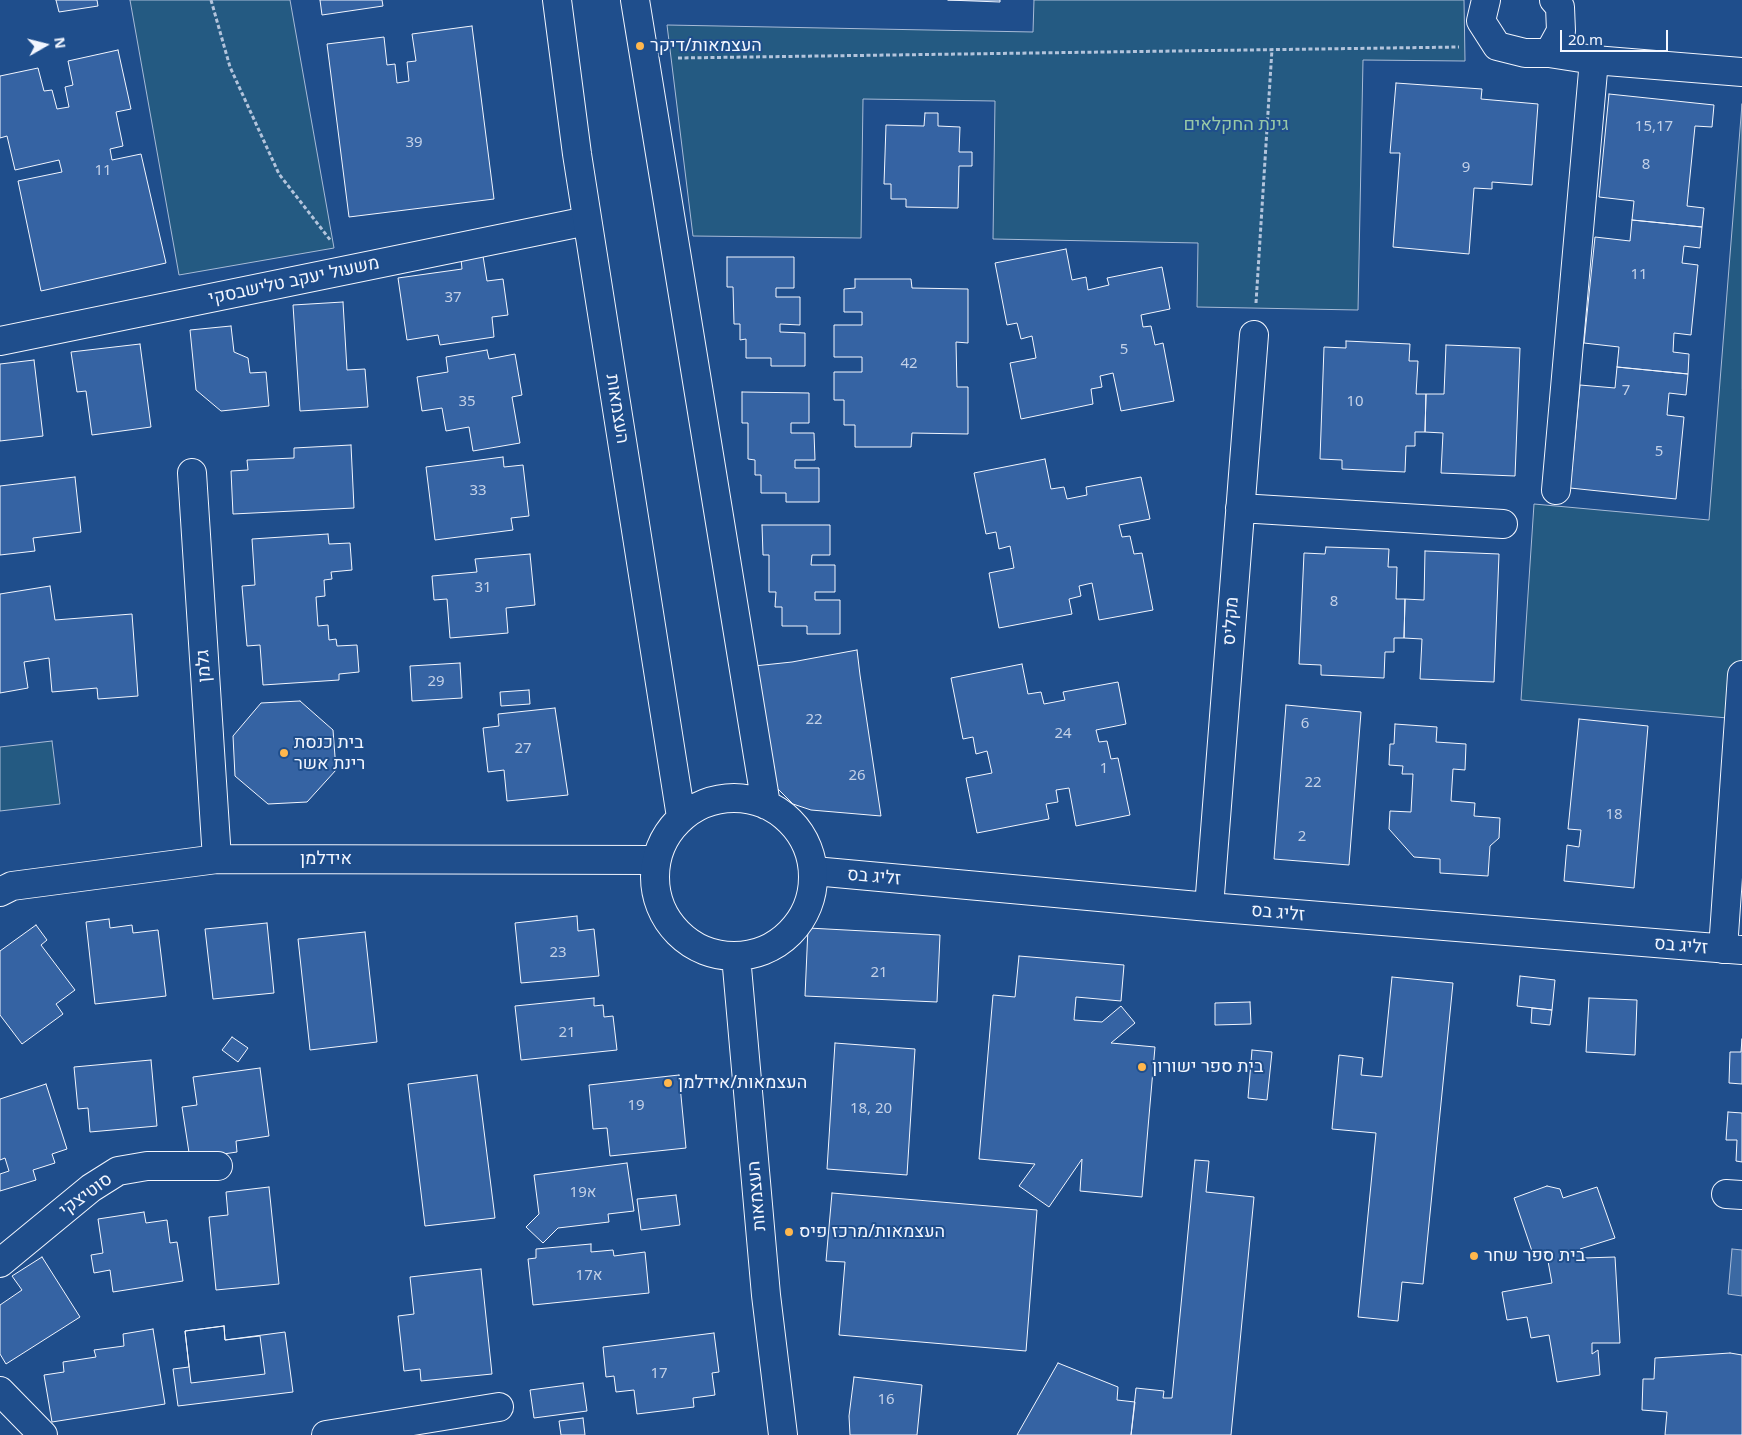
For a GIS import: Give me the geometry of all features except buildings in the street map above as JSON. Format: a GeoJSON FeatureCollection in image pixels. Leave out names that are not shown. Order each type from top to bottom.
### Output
{"type":"FeatureCollection","features":[{"type":"Feature","properties":{"kind":"street","name":"העצמאות"},"geometry":{"type":"LineString","coordinates":[[557,0],[587,221],[681,816]]}},
{"type":"Feature","properties":{"kind":"street"},"geometry":{"type":"LineString","coordinates":[[635,0],[766,805]]}},
{"type":"Feature","properties":{"kind":"street"},"geometry":{"type":"LineString","coordinates":[[1486,0],[1481,20],[1497,46],[1525,53],[1549,53],[1594,60],[1742,72]]}},
{"type":"Feature","properties":{"kind":"street"},"geometry":{"type":"LineString","coordinates":[[1549,53],[1561,31],[1560,7],[1554,0]]}},
{"type":"Feature","properties":{"kind":"street"},"geometry":{"type":"LineString","coordinates":[[1556,490],[1594,60]]}},
{"type":"Feature","properties":{"kind":"street","name":"משעול יעקב טלישבסקי"},"geometry":{"type":"LineString","coordinates":[[0,341],[587,221]]}},
{"type":"Feature","properties":{"kind":"street","name":"מקליס"},"geometry":{"type":"LineString","coordinates":[[1209,907],[1254,335]]}},
{"type":"Feature","properties":{"kind":"street","name":"גלמן"},"geometry":{"type":"LineString","coordinates":[[192,473],[217,859]]}},
{"type":"Feature","properties":{"kind":"street"},"geometry":{"type":"LineString","coordinates":[[1240,508],[1503,524]]}},
{"type":"Feature","properties":{"kind":"street"},"geometry":{"type":"LineString","coordinates":[[1732,950],[1742,675]]}},
{"type":"Feature","properties":{"kind":"street"},"geometry":{"type":"LineString","coordinates":[[727,797],[752,799],[766,805],[775,808],[794,825],[808,847],[814,871],[810,899],[799,924],[779,943],[754,954],[727,956],[700,950],[678,934],[662,912],[655,886],[656,860],[665,836],[681,816],[702,803],[727,797]]}},
{"type":"Feature","properties":{"kind":"street","name":"אידלמן"},"geometry":{"type":"LineString","coordinates":[[0,892],[12,886],[217,859],[656,860]]}},
{"type":"Feature","properties":{"kind":"street","name":"זליג בס"},"geometry":{"type":"LineString","coordinates":[[814,871],[1209,907],[1732,950]]}},
{"type":"Feature","properties":{"kind":"street","name":"העצמאות"},"geometry":{"type":"LineString","coordinates":[[736,956],[766,1295],[783,1435]]}},
{"type":"Feature","properties":{"kind":"street","name":"סוטיצקי"},"geometry":{"type":"LineString","coordinates":[[0,1262],[91,1188],[118,1171],[148,1166],[218,1166]]}},
{"type":"Feature","properties":{"kind":"street"},"geometry":{"type":"LineString","coordinates":[[0,1391],[43,1435]]}},
{"type":"Feature","properties":{"kind":"street"},"geometry":{"type":"LineString","coordinates":[[338,1434],[499,1407]]}},
{"type":"Feature","properties":{"kind":"path"},"geometry":{"type":"LineString","coordinates":[[211,0],[230,67],[279,174],[353,268]]}},
{"type":"Feature","properties":{"kind":"path"},"geometry":{"type":"LineString","coordinates":[[645,58],[1497,46]]}},
{"type":"Feature","properties":{"kind":"path"},"geometry":{"type":"LineString","coordinates":[[1254,335],[1272,50]]}},
{"type":"Feature","properties":{"kind":"green space"},"geometry":{"type":"Polygon","coordinates":[[[130,0],[290,0],[334,248],[179,275],[130,0]]]}},
{"type":"Feature","properties":{"kind":"green space","name":"גינת החקלאים"},"geometry":{"type":"Polygon","coordinates":[[[1034,0],[1464,0],[1465,61],[1363,60],[1358,310],[1197,307],[1198,243],[993,239],[995,101],[863,99],[861,238],[693,236],[667,25],[1033,32],[1034,0]]]}},
{"type":"Feature","properties":{"kind":"green space"},"geometry":{"type":"Polygon","coordinates":[[[1742,104],[1742,675],[1739,719],[1521,700],[1534,504],[1709,520],[1742,104]]]}},
{"type":"Feature","properties":{"kind":"green space"},"geometry":{"type":"Polygon","coordinates":[[[52,741],[60,804],[0,811],[0,747],[52,741]]]}},
{"type":"Feature","properties":{"kind":"shaded area"},"geometry":{"type":"Polygon","coordinates":[[[1732,1249],[1742,1250],[1742,1296],[1728,1294],[1732,1249]]]}},
{"type":"Feature","properties":{"kind":"place","name":"העצמאות/דיקר"},"geometry":{"type":"Point","coordinates":[640,46]}},
{"type":"Feature","properties":{"kind":"place","name":"בית כנסת רינת אשר"},"geometry":{"type":"Point","coordinates":[284,753]}},
{"type":"Feature","properties":{"kind":"place","name":"בית ספר ישורון"},"geometry":{"type":"Point","coordinates":[1142,1067]}},
{"type":"Feature","properties":{"kind":"place","name":"העצמאות/אידלמן"},"geometry":{"type":"Point","coordinates":[668,1083]}},
{"type":"Feature","properties":{"kind":"place","name":"העצמאות/מרכז פיס"},"geometry":{"type":"Point","coordinates":[789,1232]}},
{"type":"Feature","properties":{"kind":"place","name":"בית ספר שחר"},"geometry":{"type":"Point","coordinates":[1474,1256]}}]}
